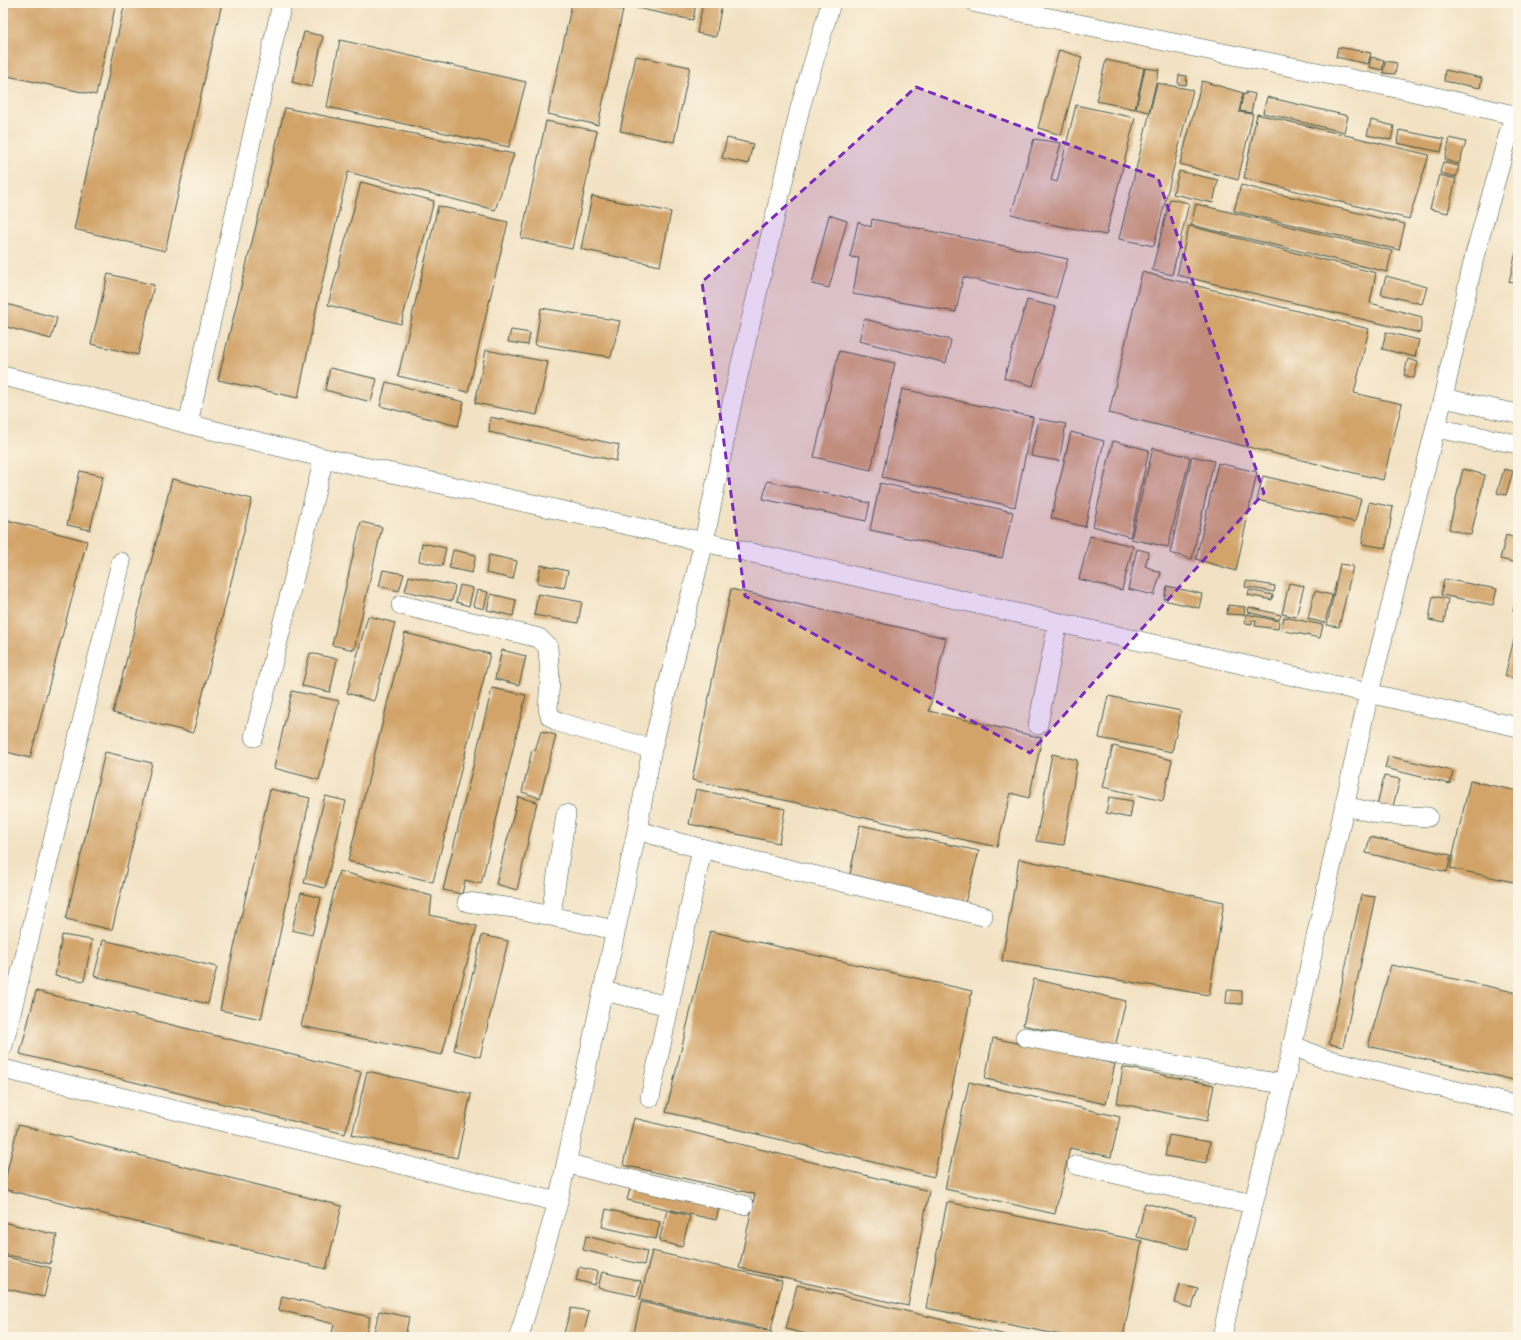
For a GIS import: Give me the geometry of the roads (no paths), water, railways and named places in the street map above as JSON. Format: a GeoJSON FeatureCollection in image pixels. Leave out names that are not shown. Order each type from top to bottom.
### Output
{"type":"FeatureCollection","features":[{"type":"Feature","properties":{"kind":"street"},"geometry":{"type":"LineString","coordinates":[[188,424],[282,3]]}},
{"type":"Feature","properties":{"kind":"street"},"geometry":{"type":"LineString","coordinates":[[519,1337],[558,1202],[637,830],[652,749],[704,542],[733,398],[800,108],[831,3]]}},
{"type":"Feature","properties":{"kind":"street"},"geometry":{"type":"LineString","coordinates":[[976,3],[1011,6],[1406,90],[1516,115],[1475,254],[1435,428],[1369,693],[1284,1084],[1235,1275],[1222,1337]]}},
{"type":"Feature","properties":{"kind":"street"},"geometry":{"type":"LineString","coordinates":[[3,376],[324,458],[704,542],[1518,727]]}},
{"type":"Feature","properties":{"kind":"street"},"geometry":{"type":"LineString","coordinates":[[1442,398],[1518,414]]}},
{"type":"Feature","properties":{"kind":"street"},"geometry":{"type":"LineString","coordinates":[[1435,428],[1518,444]]}},
{"type":"Feature","properties":{"kind":"street"},"geometry":{"type":"LineString","coordinates":[[254,737],[324,458]]}},
{"type":"Feature","properties":{"kind":"street"},"geometry":{"type":"LineString","coordinates":[[3,1046],[121,562]]}},
{"type":"Feature","properties":{"kind":"street"},"geometry":{"type":"LineString","coordinates":[[401,605],[539,638],[548,647],[550,680],[548,708],[550,716],[558,722],[652,749]]}},
{"type":"Feature","properties":{"kind":"street"},"geometry":{"type":"LineString","coordinates":[[1038,726],[1058,622]]}},
{"type":"Feature","properties":{"kind":"street"},"geometry":{"type":"LineString","coordinates":[[1345,806],[1379,814],[1428,817]]}},
{"type":"Feature","properties":{"kind":"street"},"geometry":{"type":"LineString","coordinates":[[551,915],[566,814]]}},
{"type":"Feature","properties":{"kind":"street"},"geometry":{"type":"LineString","coordinates":[[637,830],[702,849],[983,916]]}},
{"type":"Feature","properties":{"kind":"street"},"geometry":{"type":"LineString","coordinates":[[650,1098],[702,849]]}},
{"type":"Feature","properties":{"kind":"street"},"geometry":{"type":"LineString","coordinates":[[467,902],[514,908],[616,930]]}},
{"type":"Feature","properties":{"kind":"street"},"geometry":{"type":"LineString","coordinates":[[602,991],[669,1006]]}},
{"type":"Feature","properties":{"kind":"street"},"geometry":{"type":"LineString","coordinates":[[1025,1037],[1284,1084]]}},
{"type":"Feature","properties":{"kind":"street"},"geometry":{"type":"LineString","coordinates":[[1292,1045],[1322,1058],[1518,1106]]}},
{"type":"Feature","properties":{"kind":"street"},"geometry":{"type":"LineString","coordinates":[[3,1069],[558,1202]]}},
{"type":"Feature","properties":{"kind":"street"},"geometry":{"type":"LineString","coordinates":[[566,1163],[607,1174],[744,1205]]}},
{"type":"Feature","properties":{"kind":"street"},"geometry":{"type":"LineString","coordinates":[[1077,1165],[1219,1198],[1253,1204]]}}]}
